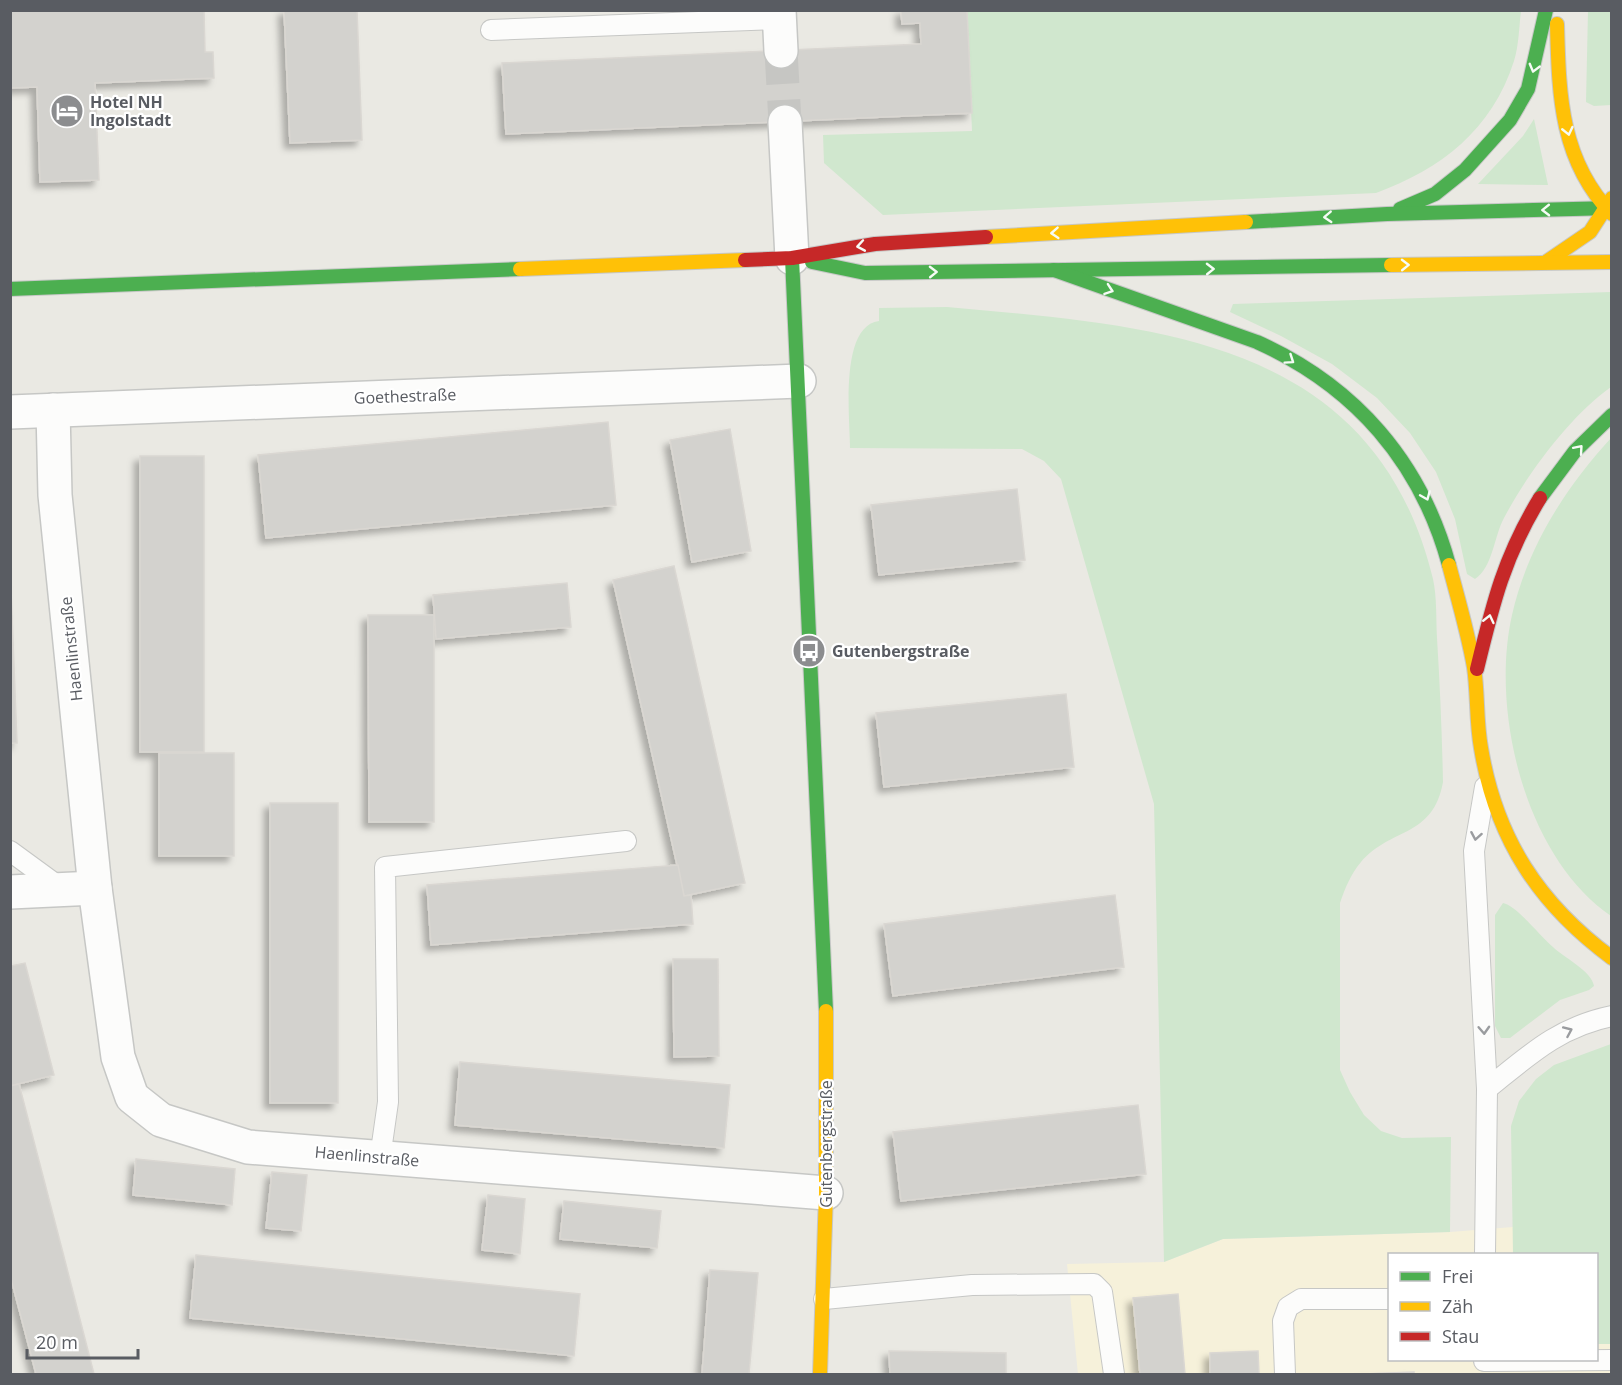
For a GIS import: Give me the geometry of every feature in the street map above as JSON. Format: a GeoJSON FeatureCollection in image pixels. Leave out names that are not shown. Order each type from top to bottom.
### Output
{"type":"FeatureCollection","features":[{"type":"Feature","properties":{"kind":"main road"},"geometry":{"type":"LineString","coordinates":[[1387,214],[1435,194],[1465,170],[1510,120],[1528,89],[1546,10]]}},
{"type":"Feature","properties":{"kind":"main road"},"geometry":{"type":"LineString","coordinates":[[1556,10],[1558,80],[1571,145],[1580,171],[1610,207]]}},
{"type":"Feature","properties":{"kind":"main road"},"geometry":{"type":"LineString","coordinates":[[10,289],[792,258],[875,244],[1387,214],[1610,207]]}},
{"type":"Feature","properties":{"kind":"main road"},"geometry":{"type":"LineString","coordinates":[[1546,262],[1590,231],[1610,207]]}},
{"type":"Feature","properties":{"kind":"main road"},"geometry":{"type":"LineString","coordinates":[[792,258],[866,273],[1611,262]]}},
{"type":"Feature","properties":{"kind":"main road","name":"Gutenbergstraße"},"geometry":{"type":"LineString","coordinates":[[792,258],[826,974],[826,1193],[820,1374]]}},
{"type":"Feature","properties":{"kind":"main road"},"geometry":{"type":"LineString","coordinates":[[1054,270],[1276,350],[1334,389],[1369,419],[1399,451],[1421,486],[1432,513],[1455,588],[1476,676]]}},
{"type":"Feature","properties":{"kind":"main road"},"geometry":{"type":"LineString","coordinates":[[1611,415],[1565,465],[1538,502],[1514,546],[1496,588],[1476,676],[1476,712],[1486,778],[1498,819],[1517,858],[1537,888],[1563,918],[1596,948],[1611,958]]}},
{"type":"Feature","properties":{"kind":"street","name":"Gutenbergstraße"},"geometry":{"type":"LineString","coordinates":[[784,122],[792,258]]}},
{"type":"Feature","properties":{"kind":"street","name":"Goethestraße"},"geometry":{"type":"LineString","coordinates":[[10,412],[799,381]]}},
{"type":"Feature","properties":{"kind":"street","name":"Haenlinstraße"},"geometry":{"type":"LineString","coordinates":[[53,410],[55,495],[95,888],[118,1057],[132,1097],[161,1120],[248,1147],[826,1193]]}},
{"type":"Feature","properties":{"kind":"street"},"geometry":{"type":"LineString","coordinates":[[10,892],[95,888]]}},
{"type":"Feature","properties":{"kind":"lane"},"geometry":{"type":"LineString","coordinates":[[491,30],[780,27]]}},
{"type":"Feature","properties":{"kind":"lane"},"geometry":{"type":"LineString","coordinates":[[1485,1253],[1487,1089],[1474,850],[1486,778]]}},
{"type":"Feature","properties":{"kind":"lane"},"geometry":{"type":"LineString","coordinates":[[380,1158],[388,1102],[385,867],[626,841]]}},
{"type":"Feature","properties":{"kind":"lane"},"geometry":{"type":"LineString","coordinates":[[10,851],[63,889]]}},
{"type":"Feature","properties":{"kind":"lane"},"geometry":{"type":"LineString","coordinates":[[1487,1089],[1546,1041],[1593,1020],[1611,1016]]}},
{"type":"Feature","properties":{"kind":"lane"},"geometry":{"type":"LineString","coordinates":[[824,1299],[972,1285],[1094,1284],[1102,1292],[1114,1374]]}},
{"type":"Feature","properties":{"kind":"lane"},"geometry":{"type":"LineString","coordinates":[[1286,1374],[1283,1321],[1288,1306],[1302,1299],[1388,1299]]}},
{"type":"Feature","properties":{"kind":"lane"},"geometry":{"type":"LineString","coordinates":[[1484,1365],[1586,1361]]}},
{"type":"Feature","properties":{"kind":"shaded area"},"geometry":{"type":"Polygon","coordinates":[[[1513,1227],[1611,1231],[1611,1374],[1078,1374],[1067,1264],[1164,1262],[1223,1239],[1450,1232],[1513,1227]]]}},
{"type":"Feature","properties":{"kind":"green space"},"geometry":{"type":"Polygon","coordinates":[[[967,11],[1521,11],[1514,61],[1492,107],[1478,127],[1461,144],[1422,172],[1376,193],[883,215],[824,163],[823,135],[972,131],[967,11]]]}},
{"type":"Feature","properties":{"kind":"green space"},"geometry":{"type":"Polygon","coordinates":[[[1588,11],[1610,11],[1611,105],[1594,106],[1586,102],[1588,11]]]}},
{"type":"Feature","properties":{"kind":"green space"},"geometry":{"type":"Polygon","coordinates":[[[1534,119],[1548,185],[1478,184],[1523,136],[1534,119]]]}},
{"type":"Feature","properties":{"kind":"green space"},"geometry":{"type":"Polygon","coordinates":[[[1611,292],[1611,387],[1581,413],[1537,465],[1504,518],[1486,567],[1475,579],[1467,574],[1455,519],[1436,472],[1410,433],[1377,398],[1332,364],[1230,312],[1233,304],[1611,292]]]}},
{"type":"Feature","properties":{"kind":"green space"},"geometry":{"type":"Polygon","coordinates":[[[947,307],[1102,323],[1176,338],[1246,359],[1308,392],[1361,437],[1404,499],[1434,586],[1443,782],[1438,800],[1430,813],[1421,823],[1385,843],[1361,862],[1351,876],[1342,897],[1340,903],[1340,1070],[1364,1115],[1381,1131],[1402,1138],[1451,1137],[1450,1232],[1223,1239],[1164,1262],[1154,804],[1061,479],[1044,461],[1022,449],[850,448],[849,376],[852,356],[858,339],[866,327],[879,321],[879,308],[947,307]]]}},
{"type":"Feature","properties":{"kind":"green space"},"geometry":{"type":"Polygon","coordinates":[[[1611,438],[1611,916],[1581,890],[1557,858],[1537,821],[1521,780],[1511,738],[1506,695],[1506,654],[1512,615],[1519,590],[1538,543],[1563,498],[1611,438]]]}},
{"type":"Feature","properties":{"kind":"green space"},"geometry":{"type":"Polygon","coordinates":[[[1503,903],[1515,909],[1553,947],[1583,970],[1594,986],[1560,1000],[1510,1038],[1501,1038],[1495,1026],[1495,915],[1503,903]]]}},
{"type":"Feature","properties":{"kind":"green space"},"geometry":{"type":"Polygon","coordinates":[[[1611,1044],[1611,1344],[1598,1344],[1598,1253],[1513,1253],[1511,1126],[1519,1101],[1536,1079],[1554,1065],[1611,1044]]]}},
{"type":"Feature","properties":{"kind":"building","name":"Hotel NH Ingolstadt"},"geometry":{"type":"Polygon","coordinates":[[[10,10],[204,10],[205,52],[213,52],[214,78],[95,83],[99,180],[40,182],[37,87],[10,88],[10,10]]]}},
{"type":"Feature","properties":{"kind":"building"},"geometry":{"type":"Polygon","coordinates":[[[284,10],[357,10],[362,140],[290,143],[284,10]]]}},
{"type":"Feature","properties":{"kind":"building"},"geometry":{"type":"Polygon","coordinates":[[[901,10],[967,10],[972,113],[506,134],[502,63],[921,44],[920,23],[902,24],[901,10]]]}},
{"type":"Feature","properties":{"kind":"building"},"geometry":{"type":"Polygon","coordinates":[[[608,422],[616,505],[266,538],[258,455],[608,422]]]}},
{"type":"Feature","properties":{"kind":"building"},"geometry":{"type":"Polygon","coordinates":[[[730,429],[751,551],[692,562],[670,440],[730,429]]]}},
{"type":"Feature","properties":{"kind":"building"},"geometry":{"type":"Polygon","coordinates":[[[140,456],[204,456],[204,752],[140,752],[140,456]]]}},
{"type":"Feature","properties":{"kind":"building"},"geometry":{"type":"Polygon","coordinates":[[[1017,489],[1025,560],[879,575],[871,505],[1017,489]]]}},
{"type":"Feature","properties":{"kind":"building"},"geometry":{"type":"Polygon","coordinates":[[[10,562],[17,743],[10,743],[10,562]]]}},
{"type":"Feature","properties":{"kind":"building"},"geometry":{"type":"Polygon","coordinates":[[[674,566],[745,883],[684,896],[613,580],[674,566]]]}},
{"type":"Feature","properties":{"kind":"building"},"geometry":{"type":"Polygon","coordinates":[[[567,583],[571,627],[436,639],[433,595],[567,583]]]}},
{"type":"Feature","properties":{"kind":"building"},"geometry":{"type":"Polygon","coordinates":[[[368,615],[434,615],[434,822],[369,822],[368,615]]]}},
{"type":"Feature","properties":{"kind":"building"},"geometry":{"type":"Polygon","coordinates":[[[1066,694],[1074,767],[884,787],[876,713],[1066,694]]]}},
{"type":"Feature","properties":{"kind":"building"},"geometry":{"type":"Polygon","coordinates":[[[159,753],[234,753],[234,856],[159,856],[159,753]]]}},
{"type":"Feature","properties":{"kind":"building"},"geometry":{"type":"Polygon","coordinates":[[[270,803],[338,803],[338,1103],[270,1103],[270,803]]]}},
{"type":"Feature","properties":{"kind":"building"},"geometry":{"type":"Polygon","coordinates":[[[678,865],[684,896],[691,895],[693,924],[431,945],[427,885],[678,865]]]}},
{"type":"Feature","properties":{"kind":"building"},"geometry":{"type":"Polygon","coordinates":[[[1115,895],[1124,967],[893,996],[884,924],[1115,895]]]}},
{"type":"Feature","properties":{"kind":"building"},"geometry":{"type":"Polygon","coordinates":[[[673,959],[718,959],[719,1056],[674,1057],[673,959]]]}},
{"type":"Feature","properties":{"kind":"building"},"geometry":{"type":"Polygon","coordinates":[[[25,963],[54,1075],[10,1086],[10,966],[25,963]]]}},
{"type":"Feature","properties":{"kind":"building"},"geometry":{"type":"Polygon","coordinates":[[[460,1062],[730,1085],[724,1148],[455,1125],[460,1062]]]}},
{"type":"Feature","properties":{"kind":"building"},"geometry":{"type":"Polygon","coordinates":[[[19,1084],[94,1374],[36,1374],[10,1275],[10,1086],[19,1084]]]}},
{"type":"Feature","properties":{"kind":"building"},"geometry":{"type":"Polygon","coordinates":[[[1138,1105],[1146,1174],[901,1201],[893,1132],[1138,1105]]]}},
{"type":"Feature","properties":{"kind":"building"},"geometry":{"type":"Polygon","coordinates":[[[136,1159],[235,1169],[232,1205],[133,1195],[136,1159]]]}},
{"type":"Feature","properties":{"kind":"building"},"geometry":{"type":"Polygon","coordinates":[[[272,1172],[307,1175],[301,1231],[266,1228],[272,1172]]]}},
{"type":"Feature","properties":{"kind":"building"},"geometry":{"type":"Polygon","coordinates":[[[488,1195],[525,1199],[520,1254],[482,1250],[488,1195]]]}},
{"type":"Feature","properties":{"kind":"building"},"geometry":{"type":"Polygon","coordinates":[[[564,1201],[661,1211],[657,1248],[560,1239],[564,1201]]]}},
{"type":"Feature","properties":{"kind":"building"},"geometry":{"type":"Polygon","coordinates":[[[196,1255],[580,1294],[574,1356],[190,1318],[196,1255]]]}},
{"type":"Feature","properties":{"kind":"building"},"geometry":{"type":"Polygon","coordinates":[[[710,1270],[758,1273],[749,1374],[702,1374],[710,1270]]]}},
{"type":"Feature","properties":{"kind":"building"},"geometry":{"type":"Polygon","coordinates":[[[1178,1294],[1185,1374],[1140,1374],[1133,1298],[1178,1294]]]}},
{"type":"Feature","properties":{"kind":"building"},"geometry":{"type":"Polygon","coordinates":[[[889,1351],[1006,1353],[1006,1374],[890,1374],[889,1351]]]}},
{"type":"Feature","properties":{"kind":"building"},"geometry":{"type":"Polygon","coordinates":[[[1258,1351],[1259,1374],[1210,1374],[1210,1353],[1258,1351]]]}},
{"type":"Feature","properties":{"kind":"building"},"geometry":{"type":"Polygon","coordinates":[[[1414,1372],[1414,1374],[1362,1374],[1414,1372]]]}},
{"type":"Feature","properties":{"kind":"tunnel"},"geometry":{"type":"LineString","coordinates":[[781,51],[785,122]]}},
{"type":"Feature","properties":{"kind":"traffic: fast"},"geometry":{"type":"LineString","coordinates":[[1400,209],[1435,194],[1465,170],[1510,120],[1528,89],[1546,10]]}},
{"type":"Feature","properties":{"kind":"traffic: fast"},"geometry":{"type":"LineString","coordinates":[[1246,222],[1387,214],[1612,208]]}},
{"type":"Feature","properties":{"kind":"traffic: fast"},"geometry":{"type":"LineString","coordinates":[[792,258],[826,1011]]}},
{"type":"Feature","properties":{"kind":"traffic: fast"},"geometry":{"type":"LineString","coordinates":[[812,262],[865,273],[1391,265]]}},
{"type":"Feature","properties":{"kind":"traffic: fast"},"geometry":{"type":"LineString","coordinates":[[10,289],[520,269]]}},
{"type":"Feature","properties":{"kind":"traffic: fast"},"geometry":{"type":"LineString","coordinates":[[1054,270],[1257,342],[1292,360],[1324,381],[1379,431],[1402,461],[1421,493],[1437,528],[1449,565]]}},
{"type":"Feature","properties":{"kind":"traffic: fast"},"geometry":{"type":"LineString","coordinates":[[1540,498],[1575,451],[1612,415]]}},
{"type":"Feature","properties":{"kind":"traffic: slow"},"geometry":{"type":"LineString","coordinates":[[1557,24],[1559,76],[1572,149],[1582,172],[1612,214]]}},
{"type":"Feature","properties":{"kind":"traffic: slow"},"geometry":{"type":"LineString","coordinates":[[1546,262],[1590,232],[1612,198]]}},
{"type":"Feature","properties":{"kind":"traffic: slow"},"geometry":{"type":"LineString","coordinates":[[986,237],[1246,222]]}},
{"type":"Feature","properties":{"kind":"traffic: slow"},"geometry":{"type":"LineString","coordinates":[[520,269],[745,260]]}},
{"type":"Feature","properties":{"kind":"traffic: slow"},"geometry":{"type":"LineString","coordinates":[[1391,265],[1612,262]]}},
{"type":"Feature","properties":{"kind":"traffic: slow"},"geometry":{"type":"LineString","coordinates":[[1449,565],[1472,654],[1481,748],[1498,812],[1510,840],[1542,892],[1586,937],[1612,958]]}},
{"type":"Feature","properties":{"kind":"traffic: slow"},"geometry":{"type":"LineString","coordinates":[[820,1374],[826,1193],[826,1011]]}},
{"type":"Feature","properties":{"kind":"traffic: jam"},"geometry":{"type":"LineString","coordinates":[[745,260],[792,258],[875,244],[986,237]]}},
{"type":"Feature","properties":{"kind":"traffic: jam"},"geometry":{"type":"LineString","coordinates":[[1477,669],[1508,561],[1540,498]]}},
{"type":"Feature","properties":{"kind":"place","name":"Hotel NH Ingolstadt"},"geometry":{"type":"Point","coordinates":[67,111]}},
{"type":"Feature","properties":{"kind":"place","name":"Gutenbergstraße"},"geometry":{"type":"Point","coordinates":[809,651]}}]}
